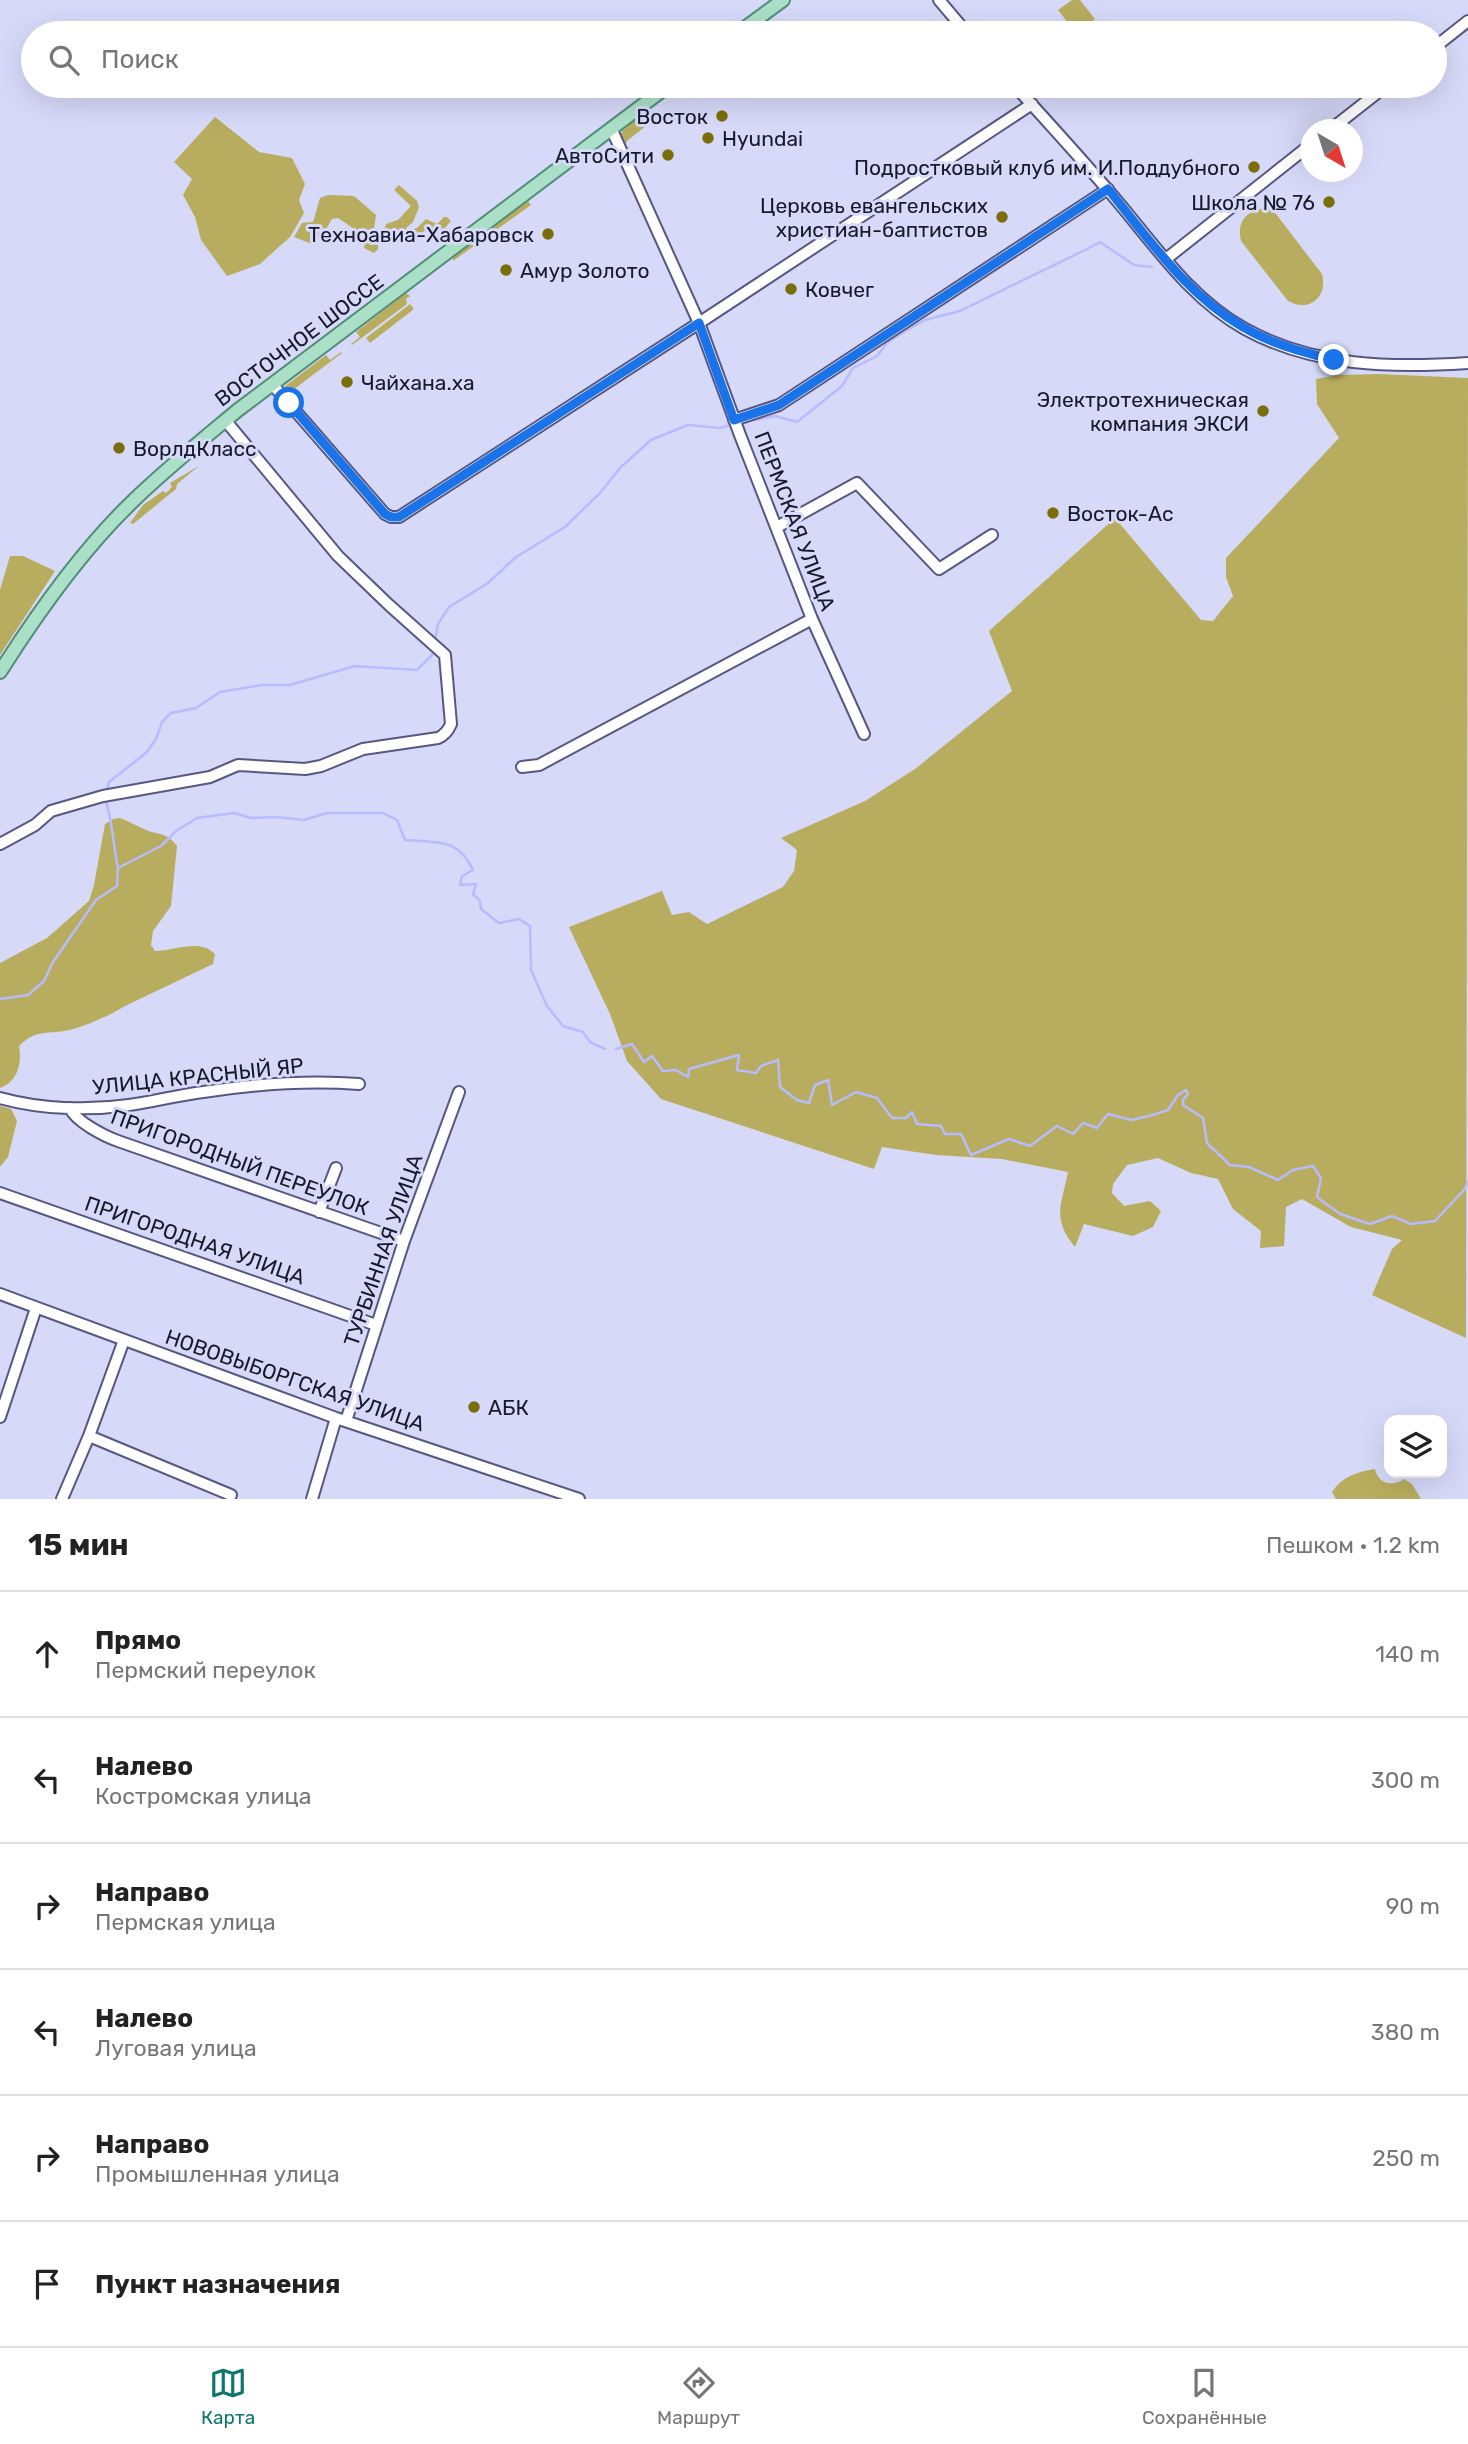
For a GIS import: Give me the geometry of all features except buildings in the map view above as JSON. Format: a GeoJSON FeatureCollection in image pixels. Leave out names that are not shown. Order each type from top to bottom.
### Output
{"type":"FeatureCollection","features":[{"type":"Feature","properties":{"kind":"main road"},"geometry":{"type":"LineString","coordinates":[[754,21],[783,0]]}},
{"type":"Feature","properties":{"kind":"main road","name":"ВОСТОЧНОЕ ШОССЕ"},"geometry":{"type":"LineString","coordinates":[[0,672],[83,556],[117,517],[172,465],[225,420],[651,98]]}},
{"type":"Feature","properties":{"kind":"street"},"geometry":{"type":"LineString","coordinates":[[939,0],[957,21]]}},
{"type":"Feature","properties":{"kind":"street"},"geometry":{"type":"LineString","coordinates":[[1447,38],[1468,21]]}},
{"type":"Feature","properties":{"kind":"street"},"geometry":{"type":"LineString","coordinates":[[1026,98],[1108,189],[1166,260],[1207,303],[1224,316],[1261,337],[1334,360],[1406,367],[1468,363]]}},
{"type":"Feature","properties":{"kind":"street"},"geometry":{"type":"LineString","coordinates":[[1344,119],[1371,98]]}},
{"type":"Feature","properties":{"kind":"street"},"geometry":{"type":"LineString","coordinates":[[272,384],[385,514],[399,517],[1032,104]]}},
{"type":"Feature","properties":{"kind":"street","name":"ПЕРМСКАЯ УЛИЦА"},"geometry":{"type":"LineString","coordinates":[[611,128],[699,323],[812,619],[864,734]]}},
{"type":"Feature","properties":{"kind":"street"},"geometry":{"type":"LineString","coordinates":[[1166,260],[1300,154]]}},
{"type":"Feature","properties":{"kind":"street"},"geometry":{"type":"LineString","coordinates":[[734,420],[779,405],[1108,189]]}},
{"type":"Feature","properties":{"kind":"street"},"geometry":{"type":"LineString","coordinates":[[0,844],[35,825],[51,811],[103,796],[210,777],[238,765],[305,769],[321,766],[363,749],[438,738],[444,735],[451,724],[445,655],[389,606],[338,555],[225,420]]}},
{"type":"Feature","properties":{"kind":"street"},"geometry":{"type":"LineString","coordinates":[[777,527],[857,483],[939,569],[992,535]]}},
{"type":"Feature","properties":{"kind":"street"},"geometry":{"type":"LineString","coordinates":[[522,767],[540,765],[812,619]]}},
{"type":"Feature","properties":{"kind":"street","name":"УЛИЦА КРАСНЫЙ ЯР"},"geometry":{"type":"LineString","coordinates":[[0,1098],[70,1108],[129,1105],[272,1083],[359,1084]]}},
{"type":"Feature","properties":{"kind":"street","name":"ТУРБИННАЯ УЛИЦА"},"geometry":{"type":"LineString","coordinates":[[312,1499],[459,1092]]}},
{"type":"Feature","properties":{"kind":"street","name":"ПРИГОРОДНЫЙ ПЕРЕУЛОК"},"geometry":{"type":"LineString","coordinates":[[70,1108],[74,1115],[104,1136],[404,1241]]}},
{"type":"Feature","properties":{"kind":"street"},"geometry":{"type":"LineString","coordinates":[[319,1212],[336,1168]]}},
{"type":"Feature","properties":{"kind":"street","name":"ПРИГОРОДНАЯ УЛИЦА"},"geometry":{"type":"LineString","coordinates":[[0,1193],[376,1325]]}},
{"type":"Feature","properties":{"kind":"street","name":"НОВОВЫБОРГСКАЯ УЛИЦА"},"geometry":{"type":"LineString","coordinates":[[0,1294],[548,1494],[579,1499]]}},
{"type":"Feature","properties":{"kind":"street"},"geometry":{"type":"LineString","coordinates":[[0,1416],[36,1308]]}},
{"type":"Feature","properties":{"kind":"street"},"geometry":{"type":"LineString","coordinates":[[62,1499],[89,1436],[124,1340]]}},
{"type":"Feature","properties":{"kind":"street"},"geometry":{"type":"LineString","coordinates":[[89,1436],[231,1495]]}},
{"type":"Feature","properties":{"kind":"shaded area"},"geometry":{"type":"Polygon","coordinates":[[[1072,0],[1080,0],[1095,19],[1067,21],[1058,10],[1072,0]]]}},
{"type":"Feature","properties":{"kind":"shaded area"},"geometry":{"type":"Polygon","coordinates":[[[640,116],[646,126],[624,146],[622,131],[640,116]]]}},
{"type":"Feature","properties":{"kind":"shaded area"},"geometry":{"type":"Polygon","coordinates":[[[215,117],[259,152],[292,158],[305,184],[299,200],[304,213],[290,237],[260,264],[227,276],[201,240],[195,217],[183,195],[192,179],[174,162],[215,117]]]}},
{"type":"Feature","properties":{"kind":"shaded area"},"geometry":{"type":"Polygon","coordinates":[[[399,185],[417,201],[419,207],[413,222],[406,228],[417,228],[426,219],[437,224],[444,217],[451,221],[443,230],[428,229],[412,238],[403,233],[393,236],[390,233],[383,234],[386,224],[398,220],[411,206],[394,190],[399,185]]]}},
{"type":"Feature","properties":{"kind":"shaded area"},"geometry":{"type":"Polygon","coordinates":[[[328,195],[354,196],[376,215],[374,229],[379,234],[378,249],[374,253],[364,248],[366,237],[338,218],[332,219],[322,236],[312,244],[294,237],[302,223],[313,222],[320,198],[328,195]]]}},
{"type":"Feature","properties":{"kind":"shaded area"},"geometry":{"type":"Polygon","coordinates":[[[528,201],[531,205],[453,261],[453,257],[528,201]]]}},
{"type":"Feature","properties":{"kind":"shaded area"},"geometry":{"type":"Polygon","coordinates":[[[1267,208],[1276,214],[1322,274],[1322,290],[1310,304],[1288,301],[1241,241],[1240,228],[1245,217],[1254,211],[1267,208]]]}},
{"type":"Feature","properties":{"kind":"shaded area"},"geometry":{"type":"Polygon","coordinates":[[[406,293],[410,296],[406,299],[407,304],[351,344],[360,337],[356,332],[406,293]]]}},
{"type":"Feature","properties":{"kind":"shaded area"},"geometry":{"type":"Polygon","coordinates":[[[410,304],[414,309],[370,343],[366,338],[410,304]]]}},
{"type":"Feature","properties":{"kind":"shaded area"},"geometry":{"type":"Polygon","coordinates":[[[341,352],[285,396],[284,387],[326,355],[330,360],[341,352]]]}},
{"type":"Feature","properties":{"kind":"shaded area"},"geometry":{"type":"Polygon","coordinates":[[[1338,375],[1468,378],[1466,1338],[1372,1295],[1392,1249],[1402,1240],[1351,1227],[1302,1199],[1286,1207],[1284,1246],[1260,1248],[1261,1231],[1233,1209],[1218,1179],[1191,1173],[1158,1158],[1127,1165],[1113,1184],[1112,1193],[1124,1206],[1150,1201],[1161,1211],[1153,1227],[1133,1236],[1084,1224],[1075,1247],[1063,1228],[1060,1211],[1068,1172],[1002,1159],[936,1155],[882,1147],[874,1169],[661,1099],[627,1061],[610,1014],[569,927],[662,891],[672,915],[689,912],[707,924],[783,887],[794,871],[797,850],[781,838],[865,801],[915,769],[1012,691],[989,631],[1115,518],[1201,620],[1213,621],[1233,596],[1226,577],[1226,558],[1339,438],[1317,404],[1316,379],[1338,375]]]}},
{"type":"Feature","properties":{"kind":"shaded area"},"geometry":{"type":"Polygon","coordinates":[[[199,466],[177,484],[176,489],[133,524],[130,523],[143,505],[163,491],[166,493],[172,487],[170,483],[199,466]]]}},
{"type":"Feature","properties":{"kind":"shaded area"},"geometry":{"type":"Polygon","coordinates":[[[10,556],[23,556],[55,571],[0,655],[0,590],[10,556]]]}},
{"type":"Feature","properties":{"kind":"shaded area"},"geometry":{"type":"Polygon","coordinates":[[[120,818],[164,835],[177,846],[171,906],[153,931],[151,945],[155,951],[187,946],[209,949],[215,954],[213,964],[87,1025],[30,1037],[19,1046],[20,1059],[15,1077],[0,1088],[0,963],[47,938],[89,901],[105,824],[120,818]]]}},
{"type":"Feature","properties":{"kind":"shaded area"},"geometry":{"type":"Polygon","coordinates":[[[0,1106],[11,1109],[17,1121],[8,1157],[0,1167],[0,1106]]]}},
{"type":"Feature","properties":{"kind":"shaded area"},"geometry":{"type":"Polygon","coordinates":[[[1375,1469],[1379,1478],[1386,1483],[1404,1479],[1412,1484],[1421,1499],[1336,1499],[1332,1492],[1346,1478],[1375,1469]]]}},
{"type":"Feature","properties":{"kind":"waterway"},"geometry":{"type":"LineString","coordinates":[[744,422],[775,416],[797,422],[842,386],[853,368],[877,356],[887,343],[902,333],[925,320],[960,311],[1100,242],[1134,265],[1152,267]]}},
{"type":"Feature","properties":{"kind":"waterway"},"geometry":{"type":"LineString","coordinates":[[435,641],[438,624],[449,607],[488,583],[516,557],[565,527],[600,493],[621,467],[651,440],[688,425],[720,428],[734,424]]}},
{"type":"Feature","properties":{"kind":"waterway"},"geometry":{"type":"LineString","coordinates":[[106,792],[109,782],[147,752],[156,739],[162,722],[171,713],[196,708],[220,692],[262,685],[290,685],[355,666],[417,670],[432,655],[434,648]]}},
{"type":"Feature","properties":{"kind":"waterway"},"geometry":{"type":"LineString","coordinates":[[105,799],[118,868]]}},
{"type":"Feature","properties":{"kind":"waterway"},"geometry":{"type":"LineString","coordinates":[[0,999],[28,995],[44,981],[53,962],[96,900],[117,886],[118,868],[161,846],[176,831],[197,818],[234,813],[251,818],[304,820],[327,813],[383,813],[397,820],[405,840],[437,842],[461,852],[473,870],[462,876],[460,885],[476,884],[473,894],[480,901],[481,909],[499,923],[519,919],[530,926],[531,970],[547,1006],[563,1026],[583,1032],[590,1042],[605,1049]]}},
{"type":"Feature","properties":{"kind":"waterway"},"geometry":{"type":"LineString","coordinates":[[616,1049],[632,1044],[644,1062],[652,1056],[663,1071],[676,1070],[688,1077],[689,1069],[739,1055],[737,1070],[756,1073],[761,1066],[778,1060],[780,1087],[797,1100],[809,1103],[815,1085],[828,1080],[832,1105],[856,1092],[877,1098],[892,1118],[906,1118],[912,1112],[917,1124],[941,1126],[945,1134],[961,1134],[971,1155],[1009,1139],[1030,1146],[1057,1126],[1073,1134],[1083,1123],[1097,1128],[1108,1114],[1131,1120],[1149,1116],[1168,1110],[1178,1095],[1186,1090],[1188,1094],[1183,1105],[1203,1118],[1207,1143],[1230,1165],[1249,1167],[1278,1180],[1293,1170],[1313,1166],[1321,1178],[1317,1197],[1340,1214],[1370,1224],[1392,1216],[1411,1224],[1435,1221],[1464,1190],[1468,1182]]}},
{"type":"Feature","properties":{"kind":"place","name":"Восток"},"geometry":{"type":"Point","coordinates":[722,116]}},
{"type":"Feature","properties":{"kind":"place","name":"Hyundai"},"geometry":{"type":"Point","coordinates":[708,138]}},
{"type":"Feature","properties":{"kind":"place","name":"АвтоСити"},"geometry":{"type":"Point","coordinates":[668,155]}},
{"type":"Feature","properties":{"kind":"place","name":"Подростковый клуб им. И.Поддубного"},"geometry":{"type":"Point","coordinates":[1254,167]}},
{"type":"Feature","properties":{"kind":"place","name":"Школа № 76"},"geometry":{"type":"Point","coordinates":[1329,202]}},
{"type":"Feature","properties":{"kind":"place","name":"Церковь евангельских христиан-баптистов"},"geometry":{"type":"Point","coordinates":[1002,217]}},
{"type":"Feature","properties":{"kind":"place","name":"Техноавиа-Хабаровск"},"geometry":{"type":"Point","coordinates":[548,234]}},
{"type":"Feature","properties":{"kind":"place","name":"Амур Золото"},"geometry":{"type":"Point","coordinates":[506,270]}},
{"type":"Feature","properties":{"kind":"place","name":"Ковчег"},"geometry":{"type":"Point","coordinates":[791,289]}},
{"type":"Feature","properties":{"kind":"place","name":"Чайхана.ха"},"geometry":{"type":"Point","coordinates":[347,382]}},
{"type":"Feature","properties":{"kind":"place","name":"Электротехническая компания ЭКСИ"},"geometry":{"type":"Point","coordinates":[1263,411]}},
{"type":"Feature","properties":{"kind":"place","name":"ВорлдКласс"},"geometry":{"type":"Point","coordinates":[119,448]}},
{"type":"Feature","properties":{"kind":"place","name":"Восток-Ас"},"geometry":{"type":"Point","coordinates":[1053,513]}},
{"type":"Feature","properties":{"kind":"place","name":"АБК"},"geometry":{"type":"Point","coordinates":[474,1407]}},
{"type":"Feature","properties":{"kind":"route"},"geometry":{"type":"LineString","coordinates":[[289,403],[385,514],[399,517],[699,323],[734,420],[779,405],[1108,189],[1166,260],[1207,303],[1224,316],[1261,337],[1334,360]]}}]}
